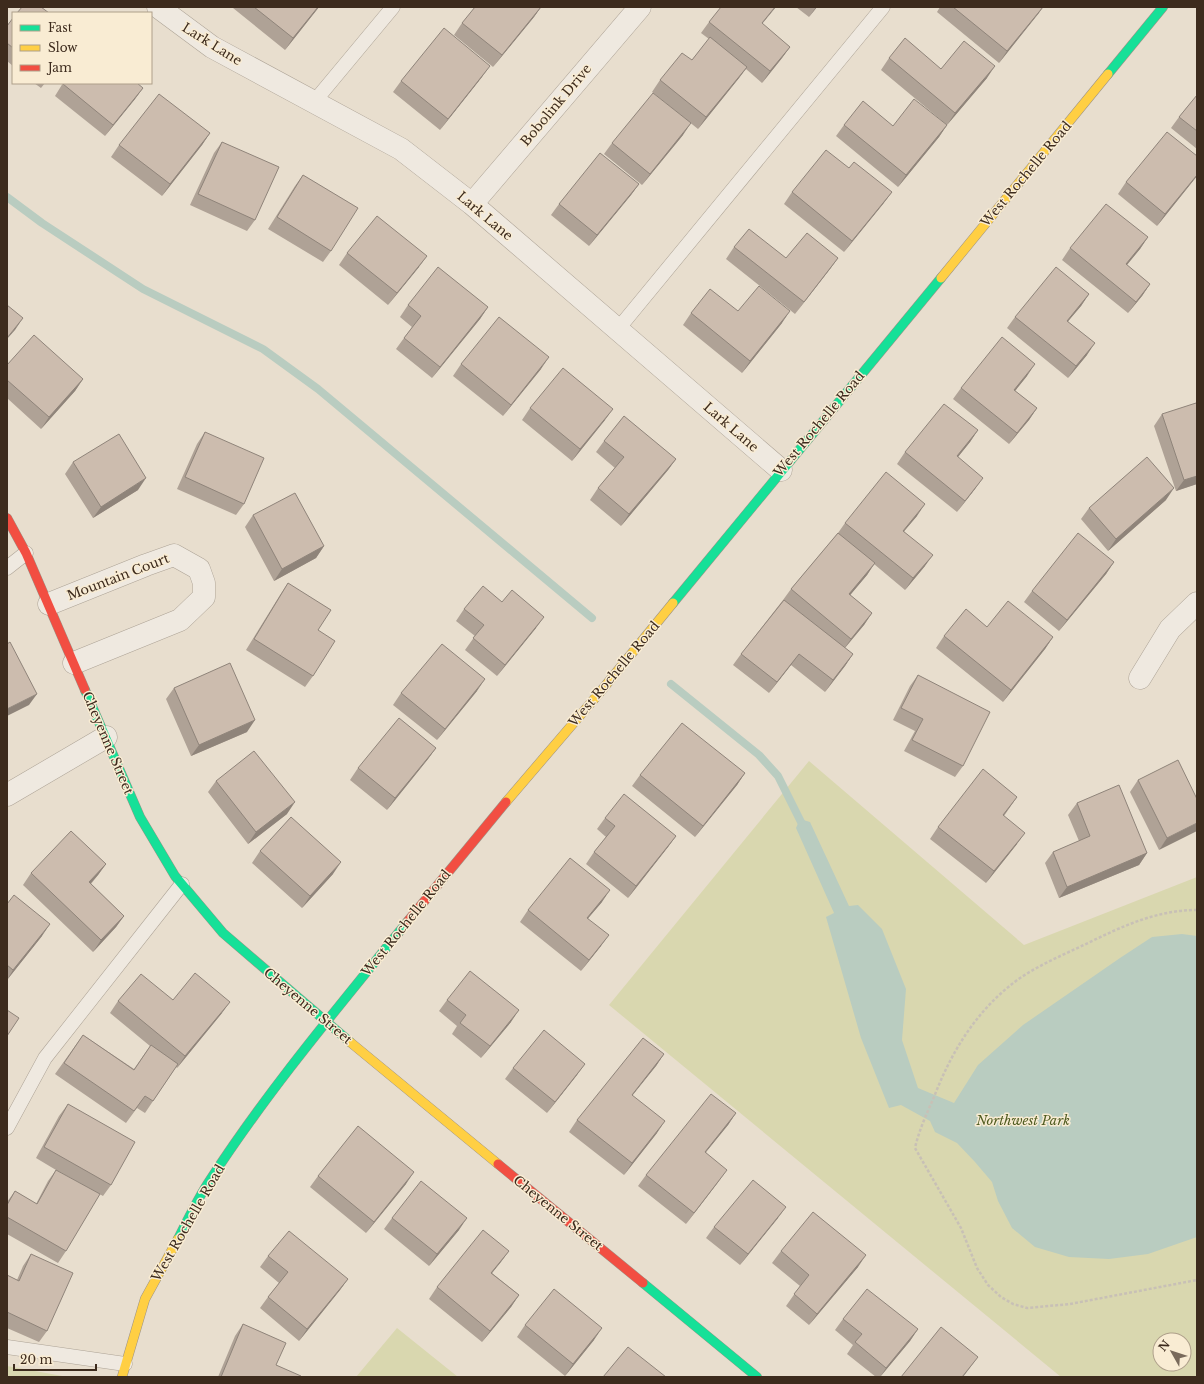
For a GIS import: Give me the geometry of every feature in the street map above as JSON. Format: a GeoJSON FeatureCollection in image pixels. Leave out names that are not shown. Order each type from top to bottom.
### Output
{"type":"FeatureCollection","features":[{"type":"Feature","properties":{"kind":"street","name":"Lark Lane"},"geometry":{"type":"LineString","coordinates":[[158,7],[212,47],[401,149],[472,204],[781,470]]}},
{"type":"Feature","properties":{"kind":"street","name":"Bobolink Drive"},"geometry":{"type":"LineString","coordinates":[[472,204],[640,7]]}},
{"type":"Feature","properties":{"kind":"street","name":"West Rochelle Road"},"geometry":{"type":"LineString","coordinates":[[123,1371],[145,1299],[209,1181],[253,1117],[326,1022],[482,829],[601,691],[781,470],[1163,7]]}},
{"type":"Feature","properties":{"kind":"street","name":"Cheyenne Street"},"geometry":{"type":"LineString","coordinates":[[7,518],[26,553],[49,604],[140,817],[175,876],[223,933],[326,1022],[758,1377]]}},
{"type":"Feature","properties":{"kind":"street","name":"Mountain Court"},"geometry":{"type":"LineString","coordinates":[[49,604],[174,555],[199,568],[204,582],[204,597],[180,620],[74,663]]}},
{"type":"Feature","properties":{"kind":"street"},"geometry":{"type":"LineString","coordinates":[[1140,678],[1170,629],[1197,603]]}},
{"type":"Feature","properties":{"kind":"street"},"geometry":{"type":"LineString","coordinates":[[7,795],[106,737]]}},
{"type":"Feature","properties":{"kind":"lane"},"geometry":{"type":"LineString","coordinates":[[314,102],[393,7]]}},
{"type":"Feature","properties":{"kind":"lane"},"geometry":{"type":"LineString","coordinates":[[618,329],[883,7]]}},
{"type":"Feature","properties":{"kind":"lane"},"geometry":{"type":"LineString","coordinates":[[7,568],[26,553]]}},
{"type":"Feature","properties":{"kind":"lane"},"geometry":{"type":"LineString","coordinates":[[7,1128],[45,1058],[182,884]]}},
{"type":"Feature","properties":{"kind":"lane"},"geometry":{"type":"LineString","coordinates":[[7,1347],[123,1371]]}},
{"type":"Feature","properties":{"kind":"path"},"geometry":{"type":"LineString","coordinates":[[1197,910],[1166,912],[1142,919],[1105,934],[1020,978],[990,1004],[966,1032],[951,1056],[916,1140],[915,1148],[961,1228],[977,1268],[988,1284],[1001,1297],[1013,1304],[1026,1308],[1070,1304],[1197,1280]]}},
{"type":"Feature","properties":{"kind":"green space","name":"Northwest Park"},"geometry":{"type":"Polygon","coordinates":[[[809,761],[1024,945],[1197,877],[1197,1377],[1061,1377],[609,1005],[809,761]]]}},
{"type":"Feature","properties":{"kind":"green space"},"geometry":{"type":"Polygon","coordinates":[[[397,1328],[458,1377],[356,1377],[397,1328]]]}},
{"type":"Feature","properties":{"kind":"green space"},"geometry":{"type":"Polygon","coordinates":[[[7,1366],[68,1377],[7,1377],[7,1366]]]}},
{"type":"Feature","properties":{"kind":"shaded area"},"geometry":{"type":"Polygon","coordinates":[[[800,819],[810,822],[849,906],[858,905],[882,929],[906,989],[902,1040],[918,1088],[954,1103],[978,1065],[1023,1025],[1120,958],[1152,937],[1182,934],[1197,936],[1197,1237],[1148,1254],[1109,1259],[1069,1257],[1035,1247],[1012,1228],[998,1201],[992,1182],[957,1143],[935,1132],[930,1121],[901,1105],[889,1108],[861,1038],[826,917],[834,913],[796,828],[800,819]]]}},
{"type":"Feature","properties":{"kind":"building"},"geometry":{"type":"Polygon","coordinates":[[[22,7],[41,7],[48,12],[18,12],[22,7]]]}},
{"type":"Feature","properties":{"kind":"building"},"geometry":{"type":"Polygon","coordinates":[[[254,7],[318,7],[293,38],[254,7]]]}},
{"type":"Feature","properties":{"kind":"building"},"geometry":{"type":"Polygon","coordinates":[[[475,7],[541,7],[502,55],[462,23],[475,7]]]}},
{"type":"Feature","properties":{"kind":"building"},"geometry":{"type":"Polygon","coordinates":[[[721,7],[775,7],[762,23],[790,47],[770,71],[709,22],[721,7]]]}},
{"type":"Feature","properties":{"kind":"building"},"geometry":{"type":"Polygon","coordinates":[[[953,7],[1043,7],[1007,51],[953,7]]]}},
{"type":"Feature","properties":{"kind":"building"},"geometry":{"type":"Polygon","coordinates":[[[12,19],[12,47],[7,43],[7,26],[12,19]]]}},
{"type":"Feature","properties":{"kind":"building"},"geometry":{"type":"Polygon","coordinates":[[[444,28],[490,66],[448,119],[401,81],[444,28]]]}},
{"type":"Feature","properties":{"kind":"building"},"geometry":{"type":"Polygon","coordinates":[[[710,37],[747,67],[706,117],[660,80],[682,53],[692,60],[710,37]]]}},
{"type":"Feature","properties":{"kind":"building"},"geometry":{"type":"Polygon","coordinates":[[[905,38],[941,69],[964,41],[995,66],[955,113],[889,58],[905,38]]]}},
{"type":"Feature","properties":{"kind":"building"},"geometry":{"type":"Polygon","coordinates":[[[63,84],[138,84],[143,88],[113,125],[63,84]]]}},
{"type":"Feature","properties":{"kind":"building"},"geometry":{"type":"Polygon","coordinates":[[[653,93],[691,123],[650,174],[612,143],[653,93]]]}},
{"type":"Feature","properties":{"kind":"building"},"geometry":{"type":"Polygon","coordinates":[[[159,94],[210,133],[170,184],[119,145],[159,94]]]}},
{"type":"Feature","properties":{"kind":"building"},"geometry":{"type":"Polygon","coordinates":[[[1197,95],[1197,131],[1179,117],[1197,95]]]}},
{"type":"Feature","properties":{"kind":"building"},"geometry":{"type":"Polygon","coordinates":[[[914,99],[947,125],[906,175],[844,125],[863,101],[893,126],[914,99]]]}},
{"type":"Feature","properties":{"kind":"building"},"geometry":{"type":"Polygon","coordinates":[[[1167,132],[1197,156],[1197,175],[1165,214],[1126,182],[1167,132]]]}},
{"type":"Feature","properties":{"kind":"building"},"geometry":{"type":"Polygon","coordinates":[[[222,142],[279,167],[255,220],[198,194],[222,142]]]}},
{"type":"Feature","properties":{"kind":"building"},"geometry":{"type":"Polygon","coordinates":[[[826,150],[849,168],[854,162],[892,192],[852,241],[792,192],[826,150]]]}},
{"type":"Feature","properties":{"kind":"building"},"geometry":{"type":"Polygon","coordinates":[[[600,153],[639,184],[597,235],[559,204],[600,153]]]}},
{"type":"Feature","properties":{"kind":"building"},"geometry":{"type":"Polygon","coordinates":[[[303,175],[358,208],[331,251],[277,217],[303,175]]]}},
{"type":"Feature","properties":{"kind":"building"},"geometry":{"type":"Polygon","coordinates":[[[1106,204],[1148,237],[1126,264],[1150,284],[1136,302],[1070,248],[1106,204]]]}},
{"type":"Feature","properties":{"kind":"building"},"geometry":{"type":"Polygon","coordinates":[[[377,216],[427,256],[397,293],[347,253],[377,216]]]}},
{"type":"Feature","properties":{"kind":"building"},"geometry":{"type":"Polygon","coordinates":[[[749,229],[786,258],[807,233],[838,258],[804,302],[734,247],[749,229]]]}},
{"type":"Feature","properties":{"kind":"building"},"geometry":{"type":"Polygon","coordinates":[[[438,267],[488,307],[440,367],[404,338],[421,316],[408,305],[438,267]]]}},
{"type":"Feature","properties":{"kind":"building"},"geometry":{"type":"Polygon","coordinates":[[[1056,267],[1089,294],[1067,321],[1095,343],[1076,366],[1015,317],[1056,267]]]}},
{"type":"Feature","properties":{"kind":"building"},"geometry":{"type":"Polygon","coordinates":[[[759,286],[790,311],[750,361],[691,313],[710,289],[738,311],[759,286]]]}},
{"type":"Feature","properties":{"kind":"building"},"geometry":{"type":"Polygon","coordinates":[[[7,305],[23,318],[7,338],[7,305]]]}},
{"type":"Feature","properties":{"kind":"building"},"geometry":{"type":"Polygon","coordinates":[[[499,317],[549,357],[511,405],[461,364],[499,317]]]}},
{"type":"Feature","properties":{"kind":"building"},"geometry":{"type":"Polygon","coordinates":[[[34,335],[83,379],[49,417],[7,380],[7,365],[34,335]]]}},
{"type":"Feature","properties":{"kind":"building"},"geometry":{"type":"Polygon","coordinates":[[[1002,337],[1035,364],[1014,390],[1037,408],[1017,433],[961,388],[1002,337]]]}},
{"type":"Feature","properties":{"kind":"building"},"geometry":{"type":"Polygon","coordinates":[[[563,368],[613,409],[580,449],[530,408],[563,368]]]}},
{"type":"Feature","properties":{"kind":"building"},"geometry":{"type":"Polygon","coordinates":[[[1196,403],[1197,476],[1184,480],[1162,414],[1196,403]]]}},
{"type":"Feature","properties":{"kind":"building"},"geometry":{"type":"Polygon","coordinates":[[[944,404],[978,430],[957,456],[983,478],[965,501],[905,452],[944,404]]]}},
{"type":"Feature","properties":{"kind":"building"},"geometry":{"type":"Polygon","coordinates":[[[624,416],[676,459],[629,514],[598,488],[624,457],[604,441],[624,416]]]}},
{"type":"Feature","properties":{"kind":"building"},"geometry":{"type":"Polygon","coordinates":[[[205,432],[264,458],[244,504],[185,477],[205,432]]]}},
{"type":"Feature","properties":{"kind":"building"},"geometry":{"type":"Polygon","coordinates":[[[119,434],[146,478],[101,507],[73,462],[119,434]]]}},
{"type":"Feature","properties":{"kind":"building"},"geometry":{"type":"Polygon","coordinates":[[[1147,457],[1174,488],[1116,539],[1089,508],[1147,457]]]}},
{"type":"Feature","properties":{"kind":"building"},"geometry":{"type":"Polygon","coordinates":[[[886,472],[925,504],[903,531],[933,555],[913,578],[845,523],[886,472]]]}},
{"type":"Feature","properties":{"kind":"building"},"geometry":{"type":"Polygon","coordinates":[[[295,493],[324,546],[282,569],[253,515],[295,493]]]}},
{"type":"Feature","properties":{"kind":"building"},"geometry":{"type":"Polygon","coordinates":[[[838,533],[875,563],[849,594],[872,613],[851,639],[791,589],[838,533]]]}},
{"type":"Feature","properties":{"kind":"building"},"geometry":{"type":"Polygon","coordinates":[[[1078,533],[1114,562],[1067,620],[1032,591],[1078,533]]]}},
{"type":"Feature","properties":{"kind":"building"},"geometry":{"type":"Polygon","coordinates":[[[288,583],[331,610],[318,630],[335,641],[313,676],[254,639],[288,583]]]}},
{"type":"Feature","properties":{"kind":"building"},"geometry":{"type":"Polygon","coordinates":[[[483,586],[502,602],[512,590],[544,617],[505,665],[473,638],[484,625],[464,609],[483,586]]]}},
{"type":"Feature","properties":{"kind":"building"},"geometry":{"type":"Polygon","coordinates":[[[784,600],[853,654],[833,680],[799,654],[777,682],[741,654],[784,600]]]}},
{"type":"Feature","properties":{"kind":"building"},"geometry":{"type":"Polygon","coordinates":[[[1008,601],[1053,637],[1011,690],[944,636],[966,609],[987,627],[1008,601]]]}},
{"type":"Feature","properties":{"kind":"building"},"geometry":{"type":"Polygon","coordinates":[[[10,642],[37,694],[7,709],[7,644],[10,642]]]}},
{"type":"Feature","properties":{"kind":"building"},"geometry":{"type":"Polygon","coordinates":[[[442,644],[485,679],[445,729],[401,693],[442,644]]]}},
{"type":"Feature","properties":{"kind":"building"},"geometry":{"type":"Polygon","coordinates":[[[230,663],[255,720],[199,745],[174,688],[230,663]]]}},
{"type":"Feature","properties":{"kind":"building"},"geometry":{"type":"Polygon","coordinates":[[[918,675],[990,712],[963,766],[912,740],[923,719],[901,708],[918,675]]]}},
{"type":"Feature","properties":{"kind":"building"},"geometry":{"type":"Polygon","coordinates":[[[399,718],[436,748],[395,798],[358,768],[399,718]]]}},
{"type":"Feature","properties":{"kind":"building"},"geometry":{"type":"Polygon","coordinates":[[[682,723],[745,773],[703,826],[640,775],[682,723]]]}},
{"type":"Feature","properties":{"kind":"building"},"geometry":{"type":"Polygon","coordinates":[[[254,751],[295,802],[256,832],[216,781],[254,751]]]}},
{"type":"Feature","properties":{"kind":"building"},"geometry":{"type":"Polygon","coordinates":[[[1178,760],[1197,799],[1197,823],[1167,838],[1138,780],[1178,760]]]}},
{"type":"Feature","properties":{"kind":"building"},"geometry":{"type":"Polygon","coordinates":[[[983,769],[1017,797],[1003,815],[1025,833],[994,871],[938,827],[983,769]]]}},
{"type":"Feature","properties":{"kind":"building"},"geometry":{"type":"Polygon","coordinates":[[[1119,785],[1147,853],[1067,887],[1053,852],[1090,836],[1077,803],[1119,785]]]}},
{"type":"Feature","properties":{"kind":"building"},"geometry":{"type":"Polygon","coordinates":[[[624,794],[676,836],[636,886],[594,852],[615,826],[605,818],[624,794]]]}},
{"type":"Feature","properties":{"kind":"building"},"geometry":{"type":"Polygon","coordinates":[[[291,817],[341,862],[310,896],[260,851],[291,817]]]}},
{"type":"Feature","properties":{"kind":"building"},"geometry":{"type":"Polygon","coordinates":[[[71,831],[106,864],[89,882],[124,916],[101,940],[31,873],[71,831]]]}},
{"type":"Feature","properties":{"kind":"building"},"geometry":{"type":"Polygon","coordinates":[[[570,858],[610,890],[587,918],[609,935],[589,960],[528,910],[570,858]]]}},
{"type":"Feature","properties":{"kind":"building"},"geometry":{"type":"Polygon","coordinates":[[[14,895],[50,924],[13,970],[7,965],[7,904],[14,895]]]}},
{"type":"Feature","properties":{"kind":"building"},"geometry":{"type":"Polygon","coordinates":[[[470,971],[519,1010],[490,1046],[460,1023],[466,1015],[447,1000],[470,971]]]}},
{"type":"Feature","properties":{"kind":"building"},"geometry":{"type":"Polygon","coordinates":[[[195,973],[230,1002],[185,1056],[118,1001],[141,974],[173,1000],[195,973]]]}},
{"type":"Feature","properties":{"kind":"building"},"geometry":{"type":"Polygon","coordinates":[[[7,1010],[19,1018],[7,1036],[7,1010]]]}},
{"type":"Feature","properties":{"kind":"building"},"geometry":{"type":"Polygon","coordinates":[[[544,1030],[585,1064],[555,1102],[513,1068],[544,1030]]]}},
{"type":"Feature","properties":{"kind":"building"},"geometry":{"type":"Polygon","coordinates":[[[83,1035],[134,1070],[151,1045],[178,1064],[153,1101],[145,1096],[134,1111],[64,1063],[83,1035]]]}},
{"type":"Feature","properties":{"kind":"building"},"geometry":{"type":"Polygon","coordinates":[[[643,1038],[664,1054],[632,1095],[665,1121],[632,1163],[577,1120],[643,1038]]]}},
{"type":"Feature","properties":{"kind":"building"},"geometry":{"type":"Polygon","coordinates":[[[711,1094],[736,1113],[705,1152],[727,1170],[694,1213],[646,1175],[711,1094]]]}},
{"type":"Feature","properties":{"kind":"building"},"geometry":{"type":"Polygon","coordinates":[[[68,1104],[135,1142],[111,1185],[44,1147],[68,1104]]]}},
{"type":"Feature","properties":{"kind":"building"},"geometry":{"type":"Polygon","coordinates":[[[358,1126],[414,1172],[374,1222],[318,1176],[358,1126]]]}},
{"type":"Feature","properties":{"kind":"building"},"geometry":{"type":"Polygon","coordinates":[[[56,1170],[100,1194],[66,1251],[7,1217],[7,1205],[15,1191],[37,1204],[56,1170]]]}},
{"type":"Feature","properties":{"kind":"building"},"geometry":{"type":"Polygon","coordinates":[[[753,1180],[786,1207],[748,1254],[714,1227],[753,1180]]]}},
{"type":"Feature","properties":{"kind":"building"},"geometry":{"type":"Polygon","coordinates":[[[421,1181],[467,1218],[437,1254],[392,1218],[421,1181]]]}},
{"type":"Feature","properties":{"kind":"building"},"geometry":{"type":"Polygon","coordinates":[[[813,1212],[866,1255],[817,1314],[794,1294],[809,1275],[781,1251],[813,1212]]]}},
{"type":"Feature","properties":{"kind":"building"},"geometry":{"type":"Polygon","coordinates":[[[483,1230],[509,1251],[491,1273],[519,1295],[490,1331],[437,1287],[483,1230]]]}},
{"type":"Feature","properties":{"kind":"building"},"geometry":{"type":"Polygon","coordinates":[[[289,1231],[348,1279],[307,1329],[268,1297],[288,1272],[268,1256],[289,1231]]]}},
{"type":"Feature","properties":{"kind":"building"},"geometry":{"type":"Polygon","coordinates":[[[31,1254],[73,1273],[47,1331],[7,1312],[7,1275],[19,1281],[31,1254]]]}},
{"type":"Feature","properties":{"kind":"building"},"geometry":{"type":"Polygon","coordinates":[[[554,1289],[602,1328],[573,1364],[525,1325],[554,1289]]]}},
{"type":"Feature","properties":{"kind":"building"},"geometry":{"type":"Polygon","coordinates":[[[867,1289],[918,1329],[886,1368],[855,1342],[862,1334],[843,1319],[867,1289]]]}},
{"type":"Feature","properties":{"kind":"building"},"geometry":{"type":"Polygon","coordinates":[[[243,1324],[286,1343],[276,1365],[301,1377],[221,1377],[243,1324]]]}},
{"type":"Feature","properties":{"kind":"building"},"geometry":{"type":"Polygon","coordinates":[[[941,1327],[978,1357],[962,1377],[901,1377],[941,1327]]]}},
{"type":"Feature","properties":{"kind":"building"},"geometry":{"type":"Polygon","coordinates":[[[628,1347],[666,1377],[603,1377],[628,1347]]]}},
{"type":"Feature","properties":{"kind":"waterway"},"geometry":{"type":"LineString","coordinates":[[7,197],[42,223],[143,289],[263,349],[318,389],[592,618]]}},
{"type":"Feature","properties":{"kind":"waterway"},"geometry":{"type":"LineString","coordinates":[[671,684],[759,755],[778,776],[805,830]]}},
{"type":"Feature","properties":{"kind":"traffic: fast"},"geometry":{"type":"LineString","coordinates":[[1108,74],[1163,7]]}},
{"type":"Feature","properties":{"kind":"traffic: fast"},"geometry":{"type":"LineString","coordinates":[[673,603],[941,278]]}},
{"type":"Feature","properties":{"kind":"traffic: fast"},"geometry":{"type":"LineString","coordinates":[[85,690],[140,817],[175,876],[223,933],[350,1042]]}},
{"type":"Feature","properties":{"kind":"traffic: fast"},"geometry":{"type":"LineString","coordinates":[[178,1239],[206,1187],[256,1113],[331,1016],[408,921]]}},
{"type":"Feature","properties":{"kind":"traffic: fast"},"geometry":{"type":"LineString","coordinates":[[643,1283],[757,1377]]}},
{"type":"Feature","properties":{"kind":"traffic: slow"},"geometry":{"type":"LineString","coordinates":[[941,278],[1108,74]]}},
{"type":"Feature","properties":{"kind":"traffic: slow"},"geometry":{"type":"LineString","coordinates":[[506,802],[601,691],[673,603]]}},
{"type":"Feature","properties":{"kind":"traffic: slow"},"geometry":{"type":"LineString","coordinates":[[350,1042],[498,1164]]}},
{"type":"Feature","properties":{"kind":"traffic: slow"},"geometry":{"type":"LineString","coordinates":[[122,1377],[145,1299],[178,1239]]}},
{"type":"Feature","properties":{"kind":"traffic: jam"},"geometry":{"type":"LineString","coordinates":[[7,518],[26,553],[85,690]]}},
{"type":"Feature","properties":{"kind":"traffic: jam"},"geometry":{"type":"LineString","coordinates":[[408,921],[506,802]]}},
{"type":"Feature","properties":{"kind":"traffic: jam"},"geometry":{"type":"LineString","coordinates":[[498,1164],[643,1283]]}}]}
